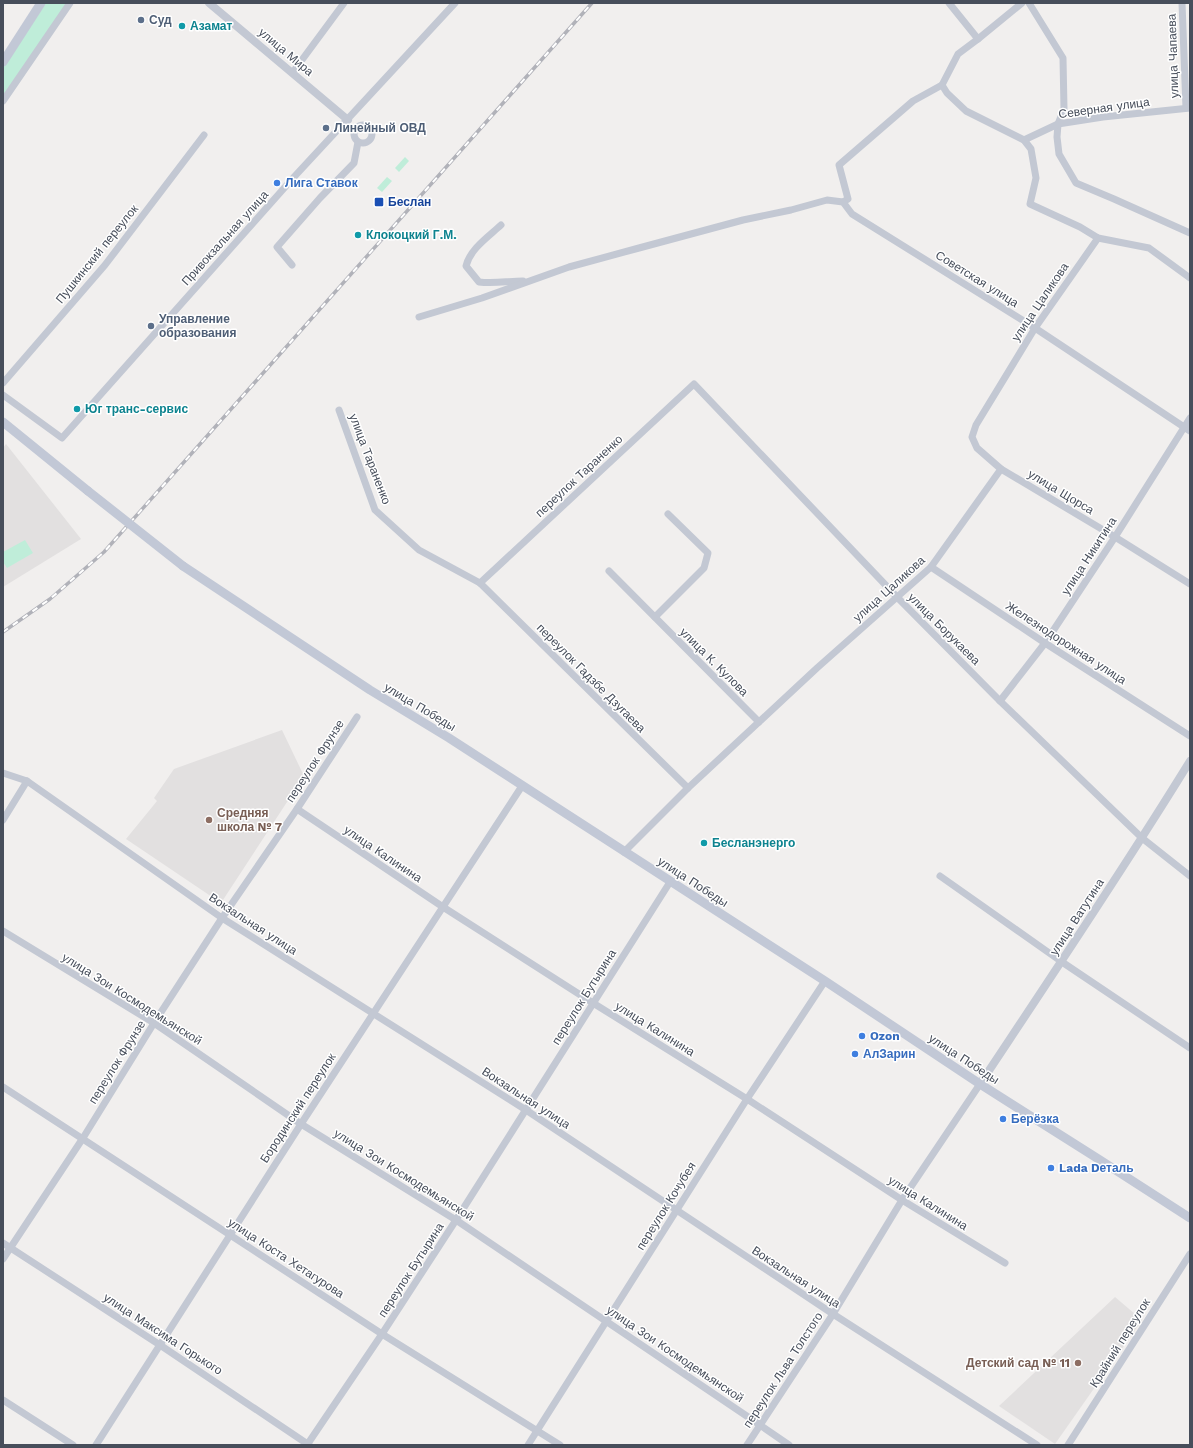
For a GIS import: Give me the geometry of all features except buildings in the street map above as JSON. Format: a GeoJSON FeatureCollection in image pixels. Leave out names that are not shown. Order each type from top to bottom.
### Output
{"type":"FeatureCollection","features":[{"type":"Feature","properties":{"kind":"main road"},"geometry":{"type":"LineString","coordinates":[[3,62],[41,3]]}},
{"type":"Feature","properties":{"kind":"main road","name":"улица Победы"},"geometry":{"type":"LineString","coordinates":[[3,422],[183,566],[370,690],[449,738],[825,981],[980,1084],[1190,1218]]}},
{"type":"Feature","properties":{"kind":"street"},"geometry":{"type":"LineString","coordinates":[[3,101],[70,3]]}},
{"type":"Feature","properties":{"kind":"street","name":"улица Мира"},"geometry":{"type":"LineString","coordinates":[[209,3],[293,72],[348,120]]}},
{"type":"Feature","properties":{"kind":"street"},"geometry":{"type":"LineString","coordinates":[[293,72],[344,3]]}},
{"type":"Feature","properties":{"kind":"street","name":"Привокзальная улица"},"geometry":{"type":"LineString","coordinates":[[3,395],[62,438],[294,176],[348,120],[455,3]]}},
{"type":"Feature","properties":{"kind":"street"},"geometry":{"type":"LineString","coordinates":[[949,3],[978,39]]}},
{"type":"Feature","properties":{"kind":"street"},"geometry":{"type":"LineString","coordinates":[[419,317],[482,298],[569,267],[742,220],[791,210],[827,200],[843,202],[848,199],[839,164],[913,101],[942,85],[958,54],[1022,3]]}},
{"type":"Feature","properties":{"kind":"street"},"geometry":{"type":"LineString","coordinates":[[1029,3],[1063,58],[1064,109],[1058,124],[1059,154],[1076,183],[1114,198],[1190,233]]}},
{"type":"Feature","properties":{"kind":"street","name":"улица Чапаева"},"geometry":{"type":"LineString","coordinates":[[1182,3],[1188,108]]}},
{"type":"Feature","properties":{"kind":"street"},"geometry":{"type":"LineString","coordinates":[[942,85],[947,93],[966,111],[1024,140],[1031,149],[1036,178],[1030,204],[1080,227],[1098,238],[1149,248],[1190,278]]}},
{"type":"Feature","properties":{"kind":"street","name":"Северная улица"},"geometry":{"type":"LineString","coordinates":[[1024,140],[1058,124],[1103,117],[1188,108]]}},
{"type":"Feature","properties":{"kind":"street"},"geometry":{"type":"LineString","coordinates":[[348,120],[357,128]]}},
{"type":"Feature","properties":{"kind":"street"},"geometry":{"type":"LineString","coordinates":[[292,265],[277,247],[320,198],[354,163],[360,145],[370,139],[372,133],[367,126],[357,128]]}},
{"type":"Feature","properties":{"kind":"street"},"geometry":{"type":"LineString","coordinates":[[357,128],[354,137],[360,145]]}},
{"type":"Feature","properties":{"kind":"street","name":"Пушкинский переулок"},"geometry":{"type":"LineString","coordinates":[[3,384],[105,265],[204,135]]}},
{"type":"Feature","properties":{"kind":"street","name":"Советская улица"},"geometry":{"type":"LineString","coordinates":[[843,202],[852,214],[1035,328],[1187,429]]}},
{"type":"Feature","properties":{"kind":"street"},"geometry":{"type":"LineString","coordinates":[[501,226],[468,258],[466,266],[479,282],[494,284],[507,281],[530,281]]}},
{"type":"Feature","properties":{"kind":"street","name":"улица Цаликова"},"geometry":{"type":"LineString","coordinates":[[624,852],[688,788],[759,722],[931,567],[1001,469],[977,448],[972,437],[976,424],[1035,328],[1098,238]]}},
{"type":"Feature","properties":{"kind":"street","name":"переулок Тараненко"},"geometry":{"type":"LineString","coordinates":[[480,583],[694,384]]}},
{"type":"Feature","properties":{"kind":"street","name":"улица Борукаева"},"geometry":{"type":"LineString","coordinates":[[694,384],[897,597],[1000,702],[1142,838],[1190,876]]}},
{"type":"Feature","properties":{"kind":"street","name":"улица Тараненко"},"geometry":{"type":"LineString","coordinates":[[339,410],[375,510],[419,550],[480,583]]}},
{"type":"Feature","properties":{"kind":"street","name":"улица Никитина"},"geometry":{"type":"LineString","coordinates":[[1000,702],[1045,643],[1187,429],[1190,418]]}},
{"type":"Feature","properties":{"kind":"street","name":"улица Щорса"},"geometry":{"type":"LineString","coordinates":[[1001,469],[1190,584]]}},
{"type":"Feature","properties":{"kind":"street"},"geometry":{"type":"LineString","coordinates":[[655,617],[704,568],[708,553],[668,514]]}},
{"type":"Feature","properties":{"kind":"street","name":"Железнодорожная улица"},"geometry":{"type":"LineString","coordinates":[[931,567],[1045,643],[1190,736]]}},
{"type":"Feature","properties":{"kind":"street","name":"улица К. Кулова"},"geometry":{"type":"LineString","coordinates":[[609,571],[759,722]]}},
{"type":"Feature","properties":{"kind":"street","name":"переулок Гадзбе Дзугаева"},"geometry":{"type":"LineString","coordinates":[[480,583],[688,788]]}},
{"type":"Feature","properties":{"kind":"street","name":"переулок Фрунзе"},"geometry":{"type":"LineString","coordinates":[[3,1259],[83,1138],[154,1022],[357,717]]}},
{"type":"Feature","properties":{"kind":"street","name":"улица Ватутина"},"geometry":{"type":"LineString","coordinates":[[980,1084],[1062,962],[1190,761]]}},
{"type":"Feature","properties":{"kind":"street","name":"Вокзальная улица"},"geometry":{"type":"LineString","coordinates":[[3,773],[27,780],[222,918],[526,1110],[832,1314],[1037,1445]]}},
{"type":"Feature","properties":{"kind":"street"},"geometry":{"type":"LineString","coordinates":[[3,820],[27,780]]}},
{"type":"Feature","properties":{"kind":"street","name":"Бородинский переулок"},"geometry":{"type":"LineString","coordinates":[[96,1445],[372,1013],[522,786]]}},
{"type":"Feature","properties":{"kind":"street","name":"улица Калинина"},"geometry":{"type":"LineString","coordinates":[[297,809],[443,907],[747,1099],[902,1200],[1005,1263]]}},
{"type":"Feature","properties":{"kind":"street"},"geometry":{"type":"LineString","coordinates":[[940,876],[1062,962],[1190,1048]]}},
{"type":"Feature","properties":{"kind":"street","name":"переулок Бутырина"},"geometry":{"type":"LineString","coordinates":[[308,1445],[456,1220],[670,882]]}},
{"type":"Feature","properties":{"kind":"street","name":"улица Зои Космодемьянской"},"geometry":{"type":"LineString","coordinates":[[3,931],[154,1022],[301,1124],[456,1220],[606,1320],[788,1445]]}},
{"type":"Feature","properties":{"kind":"street","name":"переулок Кочубея"},"geometry":{"type":"LineString","coordinates":[[528,1445],[747,1099],[825,981]]}},
{"type":"Feature","properties":{"kind":"street","name":"переулок Льва Толстого"},"geometry":{"type":"LineString","coordinates":[[747,1445],[832,1314],[902,1200],[980,1084]]}},
{"type":"Feature","properties":{"kind":"street","name":"улица Коста Хетагурова"},"geometry":{"type":"LineString","coordinates":[[3,1086],[382,1334],[560,1445]]}},
{"type":"Feature","properties":{"kind":"street","name":"улица Максима Горького"},"geometry":{"type":"LineString","coordinates":[[3,1243],[160,1345],[308,1445]]}},
{"type":"Feature","properties":{"kind":"street","name":"Крайний переулок"},"geometry":{"type":"LineString","coordinates":[[1068,1445],[1190,1254]]}},
{"type":"Feature","properties":{"kind":"street"},"geometry":{"type":"LineString","coordinates":[[3,1400],[73,1445]]}},
{"type":"Feature","properties":{"kind":"shaded area"},"geometry":{"type":"Polygon","coordinates":[[[6,444],[81,539],[3,587],[3,448],[6,444]]]}},
{"type":"Feature","properties":{"kind":"shaded area","name":"Средняя школа № 7"},"geometry":{"type":"Polygon","coordinates":[[[282,730],[304,776],[221,903],[126,839],[157,801],[154,798],[174,769],[282,730]]]}},
{"type":"Feature","properties":{"kind":"shaded area","name":"Детский сад № 11"},"geometry":{"type":"Polygon","coordinates":[[[1115,1297],[1142,1320],[1055,1444],[999,1406],[1115,1297]]]}},
{"type":"Feature","properties":{"kind":"green space"},"geometry":{"type":"Polygon","coordinates":[[[46,3],[67,3],[3,96],[3,68],[46,3]]]}},
{"type":"Feature","properties":{"kind":"green space"},"geometry":{"type":"Polygon","coordinates":[[[405,157],[409,161],[399,172],[395,168],[405,157]]]}},
{"type":"Feature","properties":{"kind":"green space"},"geometry":{"type":"Polygon","coordinates":[[[387,177],[392,181],[382,192],[377,188],[387,177]]]}},
{"type":"Feature","properties":{"kind":"green space"},"geometry":{"type":"Polygon","coordinates":[[[25,540],[33,553],[7,568],[3,562],[3,552],[25,540]]]}},
{"type":"Feature","properties":{"kind":"railway"},"geometry":{"type":"LineString","coordinates":[[3,632],[50,599],[104,552],[592,3]]}},
{"type":"Feature","properties":{"kind":"place","name":"Суд"},"geometry":{"type":"Point","coordinates":[141,20]}},
{"type":"Feature","properties":{"kind":"place","name":"Азамат"},"geometry":{"type":"Point","coordinates":[182,26]}},
{"type":"Feature","properties":{"kind":"place","name":"Линейный ОВД"},"geometry":{"type":"Point","coordinates":[326,128]}},
{"type":"Feature","properties":{"kind":"place","name":"Лига Ставок"},"geometry":{"type":"Point","coordinates":[277,183]}},
{"type":"Feature","properties":{"kind":"place","name":"Беслан"},"geometry":{"type":"Point","coordinates":[379,202]}},
{"type":"Feature","properties":{"kind":"place","name":"Клокоцкий Г.М."},"geometry":{"type":"Point","coordinates":[358,235]}},
{"type":"Feature","properties":{"kind":"place","name":"Управление образования"},"geometry":{"type":"Point","coordinates":[151,326]}},
{"type":"Feature","properties":{"kind":"place","name":"Юг транс-сервис"},"geometry":{"type":"Point","coordinates":[77,409]}},
{"type":"Feature","properties":{"kind":"place","name":"Средняя школа № 7"},"geometry":{"type":"Point","coordinates":[209,820]}},
{"type":"Feature","properties":{"kind":"place","name":"Бесланэнерго"},"geometry":{"type":"Point","coordinates":[704,843]}},
{"type":"Feature","properties":{"kind":"place","name":"Ozon"},"geometry":{"type":"Point","coordinates":[862,1036]}},
{"type":"Feature","properties":{"kind":"place","name":"АлЗарин"},"geometry":{"type":"Point","coordinates":[855,1054]}},
{"type":"Feature","properties":{"kind":"place","name":"Берёзка"},"geometry":{"type":"Point","coordinates":[1003,1119]}},
{"type":"Feature","properties":{"kind":"place","name":"Lada Dеталь"},"geometry":{"type":"Point","coordinates":[1051,1168]}},
{"type":"Feature","properties":{"kind":"place","name":"Детский сад № 11"},"geometry":{"type":"Point","coordinates":[1078,1363]}}]}
